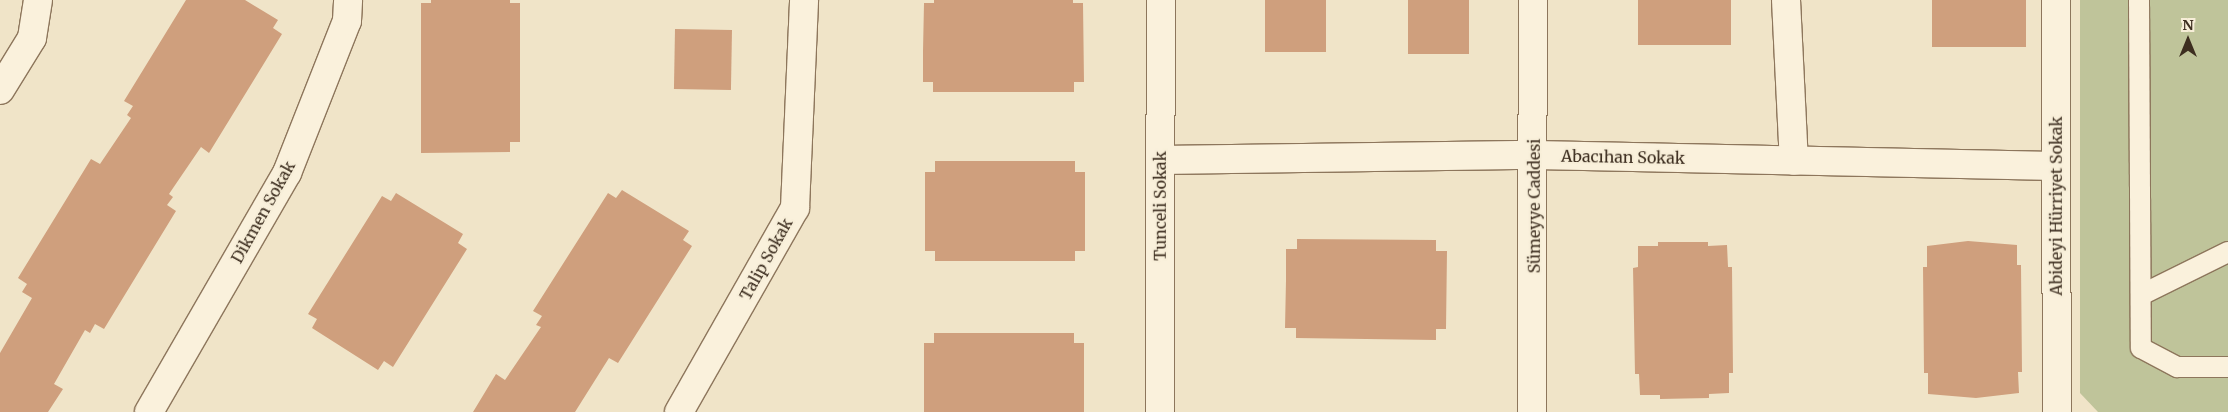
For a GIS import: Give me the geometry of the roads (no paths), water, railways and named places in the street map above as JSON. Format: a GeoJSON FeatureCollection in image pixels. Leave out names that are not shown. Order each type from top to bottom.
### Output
{"type":"FeatureCollection","features":[{"type":"Feature","properties":{"kind":"street"},"geometry":{"type":"LineString","coordinates":[[0,90],[32,38],[38,0]]}},
{"type":"Feature","properties":{"kind":"street","name":"Dikmen Sokak"},"geometry":{"type":"LineString","coordinates":[[149,412],[287,173],[347,21],[348,0]]}},
{"type":"Feature","properties":{"kind":"street","name":"Talip Sokak"},"geometry":{"type":"LineString","coordinates":[[679,412],[795,208],[804,0]]}},
{"type":"Feature","properties":{"kind":"street","name":"Tunceli Sokak"},"geometry":{"type":"LineString","coordinates":[[1160,412],[1161,0]]}},
{"type":"Feature","properties":{"kind":"street","name":"Sümeyye Caddesi"},"geometry":{"type":"LineString","coordinates":[[1532,412],[1533,0]]}},
{"type":"Feature","properties":{"kind":"street"},"geometry":{"type":"LineString","coordinates":[[1786,0],[1794,161]]}},
{"type":"Feature","properties":{"kind":"street","name":"Abideyi Hürriyet Sokak"},"geometry":{"type":"LineString","coordinates":[[2056,0],[2057,412]]}},
{"type":"Feature","properties":{"kind":"street","name":"Abacıhan Sokak"},"geometry":{"type":"LineString","coordinates":[[1160,160],[1534,155],[2055,166]]}},
{"type":"Feature","properties":{"kind":"lane"},"geometry":{"type":"LineString","coordinates":[[2140,0],[2141,348],[2177,367],[2228,367]]}},
{"type":"Feature","properties":{"kind":"lane"},"geometry":{"type":"LineString","coordinates":[[2141,295],[2228,252]]}}]}
